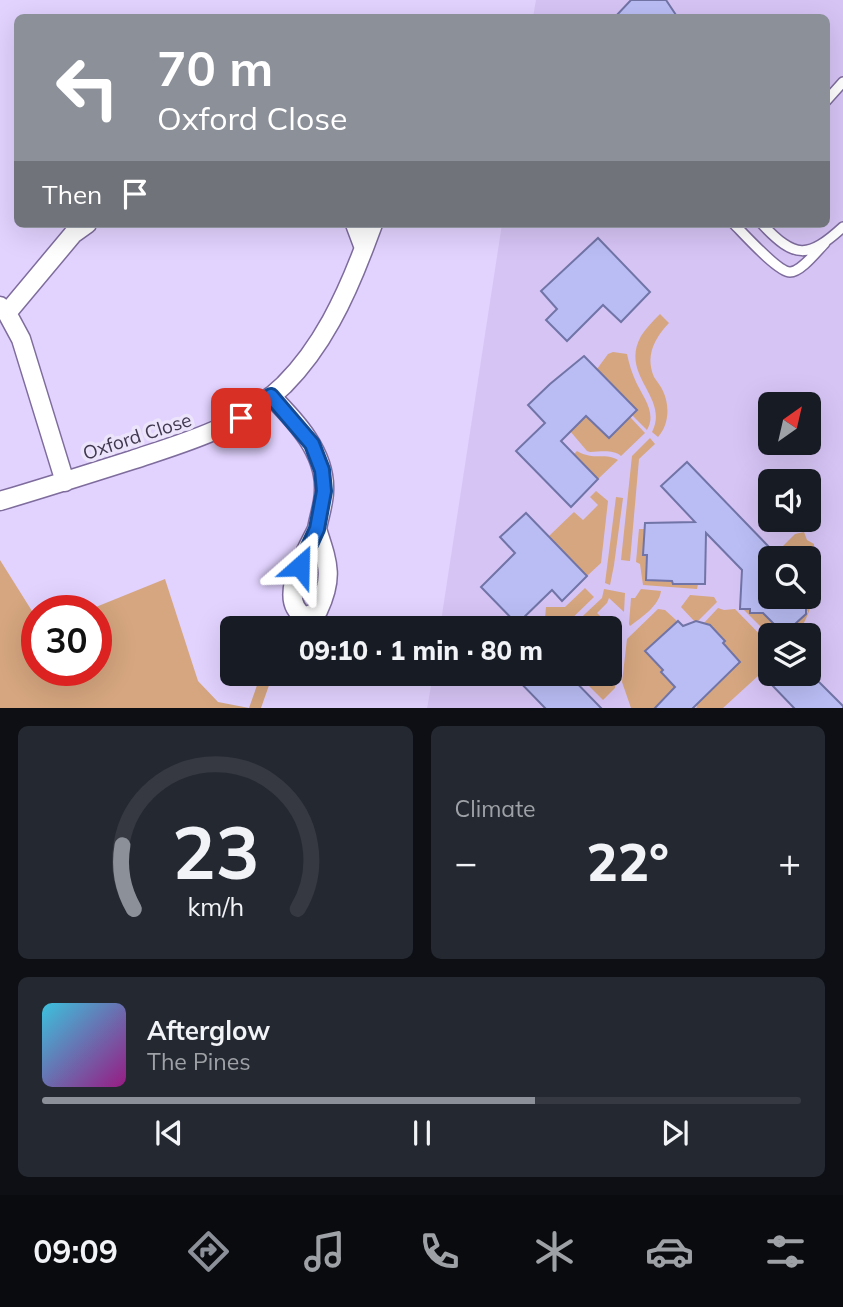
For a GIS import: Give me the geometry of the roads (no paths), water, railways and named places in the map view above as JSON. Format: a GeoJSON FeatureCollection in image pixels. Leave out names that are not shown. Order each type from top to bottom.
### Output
{"type":"FeatureCollection","features":[{"type":"Feature","properties":{"kind":"street"},"geometry":{"type":"LineString","coordinates":[[65,482],[21,339],[4,309],[76,228]]}},
{"type":"Feature","properties":{"kind":"street"},"geometry":{"type":"LineString","coordinates":[[356,228],[364,248]]}},
{"type":"Feature","properties":{"kind":"street","name":"Oxford Close"},"geometry":{"type":"LineString","coordinates":[[0,501],[210,434],[241,418],[271,396],[299,367],[331,322],[351,283],[372,228]]}},
{"type":"Feature","properties":{"kind":"street"},"geometry":{"type":"LineString","coordinates":[[271,396],[312,444],[322,470],[324,491],[317,529]]}},
{"type":"Feature","properties":{"kind":"lane"},"geometry":{"type":"LineString","coordinates":[[830,97],[843,82]]}},
{"type":"Feature","properties":{"kind":"lane"},"geometry":{"type":"LineString","coordinates":[[738,228],[782,270],[788,272],[800,268],[843,227]]}},
{"type":"Feature","properties":{"kind":"lane"},"geometry":{"type":"LineString","coordinates":[[766,228],[783,244],[797,250],[808,251],[825,243]]}}]}
